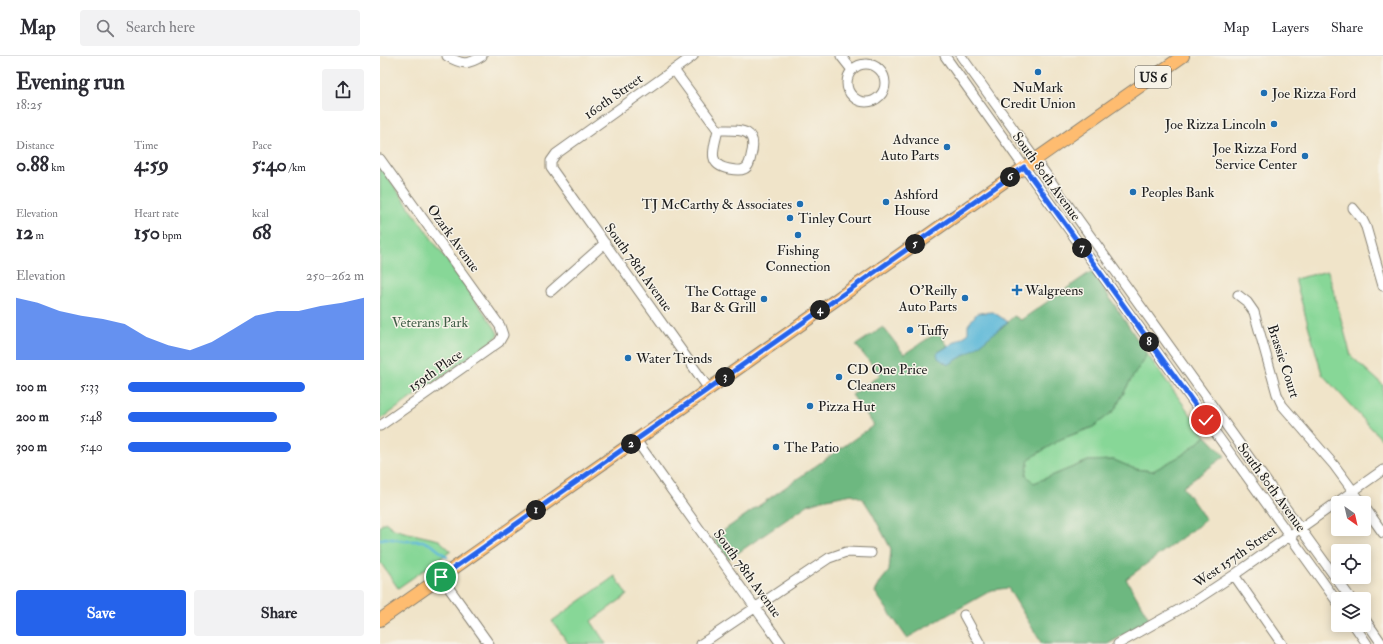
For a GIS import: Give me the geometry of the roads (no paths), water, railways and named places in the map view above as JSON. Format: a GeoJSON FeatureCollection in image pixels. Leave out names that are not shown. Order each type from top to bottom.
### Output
{"type":"FeatureCollection","features":[{"type":"Feature","properties":{"kind":"main road","name":"US 6"},"geometry":{"type":"LineString","coordinates":[[380,620],[1183,56]]}},
{"type":"Feature","properties":{"kind":"street"},"geometry":{"type":"LineString","coordinates":[[446,56],[459,63],[473,62],[482,56]]}},
{"type":"Feature","properties":{"kind":"street","name":"160th Street"},"geometry":{"type":"LineString","coordinates":[[551,161],[556,154],[693,56]]}},
{"type":"Feature","properties":{"kind":"street"},"geometry":{"type":"LineString","coordinates":[[841,56],[852,70]]}},
{"type":"Feature","properties":{"kind":"street","name":"South 80th Avenue"},"geometry":{"type":"LineString","coordinates":[[945,56],[1331,593]]}},
{"type":"Feature","properties":{"kind":"street","name":"South 80th Avenue"},"geometry":{"type":"LineString","coordinates":[[961,56],[1345,592]]}},
{"type":"Feature","properties":{"kind":"street"},"geometry":{"type":"LineString","coordinates":[[868,64],[879,69],[884,80],[883,91],[880,96],[868,102],[856,99],[851,94],[847,82],[852,70],[857,66],[868,64]]}},
{"type":"Feature","properties":{"kind":"street"},"geometry":{"type":"LineString","coordinates":[[674,70],[718,130],[713,158],[714,162],[723,168],[734,170],[744,169],[748,166],[752,154],[752,138],[746,132],[741,130],[718,130]]}},
{"type":"Feature","properties":{"kind":"street","name":"Ozark Avenue"},"geometry":{"type":"LineString","coordinates":[[380,159],[500,326],[503,335]]}},
{"type":"Feature","properties":{"kind":"street","name":"South 78th Avenue"},"geometry":{"type":"LineString","coordinates":[[551,161],[551,168],[709,389]]}},
{"type":"Feature","properties":{"kind":"street"},"geometry":{"type":"LineString","coordinates":[[1352,208],[1362,219],[1366,227],[1383,286]]}},
{"type":"Feature","properties":{"kind":"street"},"geometry":{"type":"LineString","coordinates":[[551,291],[605,243]]}},
{"type":"Feature","properties":{"kind":"street","name":"Brassie Court"},"geometry":{"type":"LineString","coordinates":[[1238,295],[1247,302],[1254,312],[1277,394],[1282,405],[1334,465],[1357,496]]}},
{"type":"Feature","properties":{"kind":"street","name":"159th Place"},"geometry":{"type":"LineString","coordinates":[[380,426],[499,342],[503,335]]}},
{"type":"Feature","properties":{"kind":"street","name":"South 78th Avenue"},"geometry":{"type":"LineString","coordinates":[[636,440],[781,644]]}},
{"type":"Feature","properties":{"kind":"street","name":"West 157th Street"},"geometry":{"type":"LineString","coordinates":[[1118,644],[1196,600],[1383,470]]}},
{"type":"Feature","properties":{"kind":"street"},"geometry":{"type":"LineString","coordinates":[[1371,516],[1383,533]]}},
{"type":"Feature","properties":{"kind":"street"},"geometry":{"type":"LineString","coordinates":[[700,644],[829,558],[846,552],[871,553]]}},
{"type":"Feature","properties":{"kind":"street"},"geometry":{"type":"LineString","coordinates":[[1234,575],[1282,644]]}},
{"type":"Feature","properties":{"kind":"street"},"geometry":{"type":"LineString","coordinates":[[441,577],[489,644]]}},
{"type":"Feature","properties":{"kind":"street"},"geometry":{"type":"LineString","coordinates":[[964,615],[980,644]]}},
{"type":"Feature","properties":{"kind":"street"},"geometry":{"type":"LineString","coordinates":[[1371,628],[1382,644]]}},
{"type":"Feature","properties":{"kind":"street"},"geometry":{"type":"LineString","coordinates":[[1359,632],[1367,644]]}},
{"type":"Feature","properties":{"kind":"water"},"geometry":{"type":"Polygon","coordinates":[[[993,312],[1008,322],[973,350],[948,365],[938,358],[937,353],[968,334],[968,325],[977,313],[993,312]]]}},
{"type":"Feature","properties":{"kind":"waterway"},"geometry":{"type":"LineString","coordinates":[[380,540],[385,538],[405,541],[423,541],[433,546],[447,557]]}},
{"type":"Feature","properties":{"kind":"place","name":"NuMark Credit Union"},"geometry":{"type":"Point","coordinates":[1038,72]}},
{"type":"Feature","properties":{"kind":"place","name":"Joe Rizza Ford"},"geometry":{"type":"Point","coordinates":[1264,93]}},
{"type":"Feature","properties":{"kind":"place","name":"Joe Rizza Lincoln"},"geometry":{"type":"Point","coordinates":[1274,124]}},
{"type":"Feature","properties":{"kind":"place","name":"Advance Auto Parts"},"geometry":{"type":"Point","coordinates":[947,147]}},
{"type":"Feature","properties":{"kind":"place","name":"Joe Rizza Ford Service Center"},"geometry":{"type":"Point","coordinates":[1305,156]}},
{"type":"Feature","properties":{"kind":"place","name":"Peoples Bank"},"geometry":{"type":"Point","coordinates":[1133,192]}},
{"type":"Feature","properties":{"kind":"place","name":"Ashford House"},"geometry":{"type":"Point","coordinates":[886,202]}},
{"type":"Feature","properties":{"kind":"place","name":"TJ McCarthy & Associates"},"geometry":{"type":"Point","coordinates":[800,204]}},
{"type":"Feature","properties":{"kind":"place","name":"Tinley Court"},"geometry":{"type":"Point","coordinates":[790,218]}},
{"type":"Feature","properties":{"kind":"place","name":"Fishing Connection"},"geometry":{"type":"Point","coordinates":[798,235]}},
{"type":"Feature","properties":{"kind":"place","name":"Walgreens"},"geometry":{"type":"Point","coordinates":[1017,290]}},
{"type":"Feature","properties":{"kind":"place","name":"O'Reilly Auto Parts"},"geometry":{"type":"Point","coordinates":[965,298]}},
{"type":"Feature","properties":{"kind":"place","name":"The Cottage Bar & Grill"},"geometry":{"type":"Point","coordinates":[764,299]}},
{"type":"Feature","properties":{"kind":"place","name":"Tuffy"},"geometry":{"type":"Point","coordinates":[910,330]}},
{"type":"Feature","properties":{"kind":"place","name":"Water Trends"},"geometry":{"type":"Point","coordinates":[628,358]}},
{"type":"Feature","properties":{"kind":"place","name":"CD One Price Cleaners"},"geometry":{"type":"Point","coordinates":[839,377]}},
{"type":"Feature","properties":{"kind":"place","name":"Pizza Hut"},"geometry":{"type":"Point","coordinates":[810,406]}},
{"type":"Feature","properties":{"kind":"place","name":"The Patio"},"geometry":{"type":"Point","coordinates":[776,447]}},
{"type":"Feature","properties":{"kind":"park label","name":"Veterans Park"},"geometry":{"type":"Point","coordinates":[430,322]}}]}
